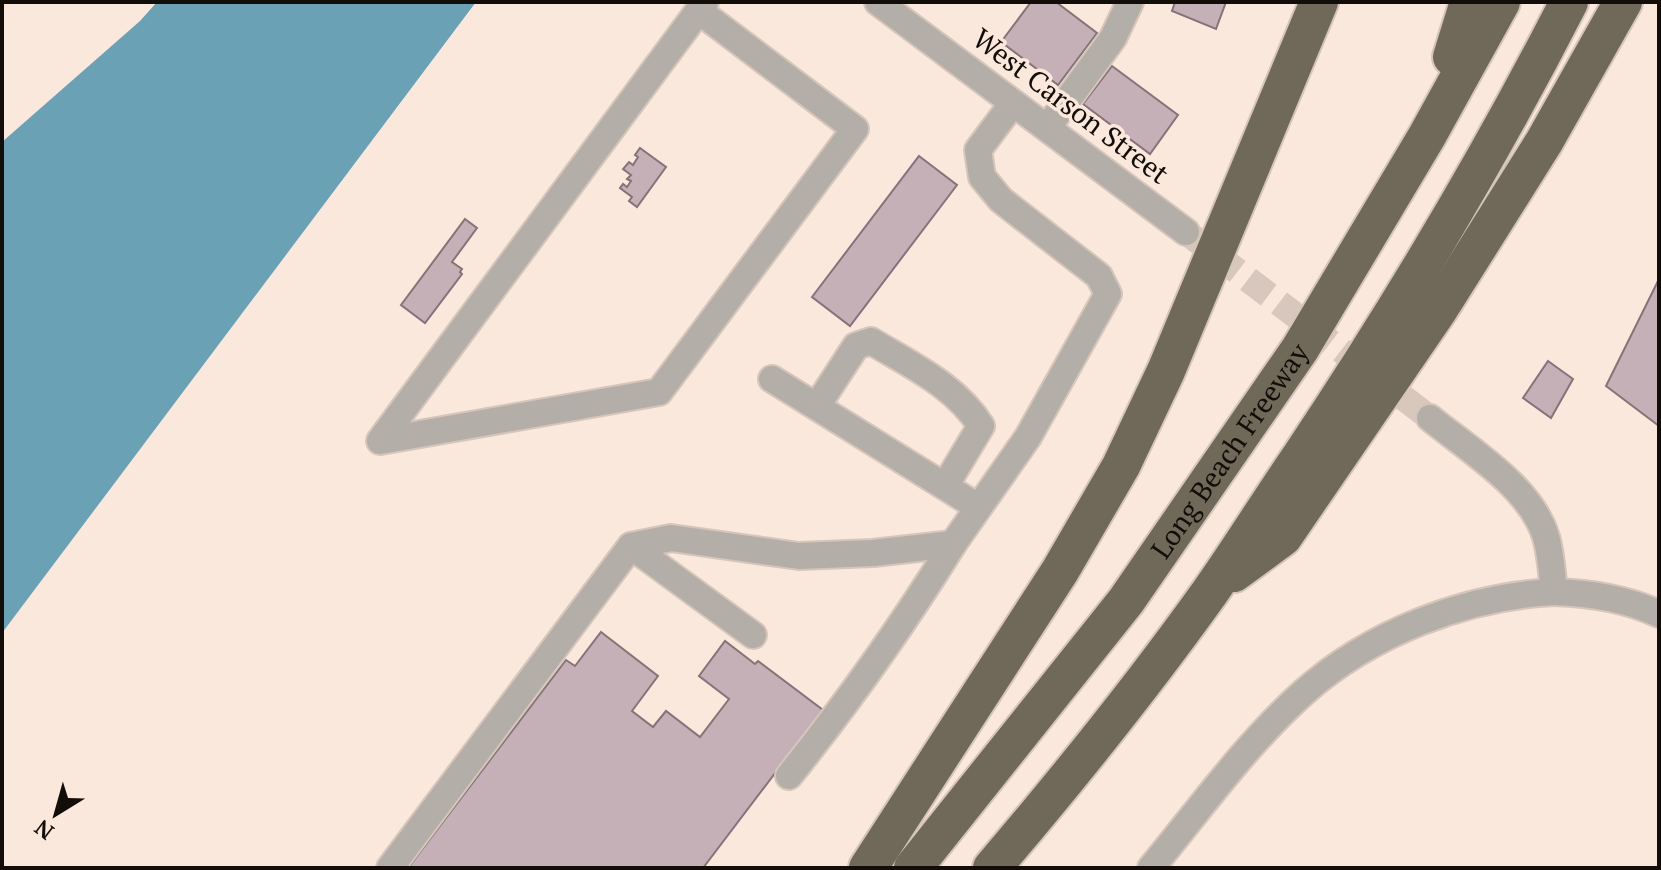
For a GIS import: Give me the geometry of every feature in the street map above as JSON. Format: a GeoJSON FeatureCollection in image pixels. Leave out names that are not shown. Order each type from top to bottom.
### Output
{"type":"FeatureCollection","features":[{"type":"Feature","properties":{"kind":"highway"},"geometry":{"type":"LineString","coordinates":[[868,868],[1060,571],[1121,466],[1166,371],[1319,2]]}},
{"type":"Feature","properties":{"kind":"highway"},"geometry":{"type":"LineString","coordinates":[[1427,136],[1469,2]]}},
{"type":"Feature","properties":{"kind":"highway","name":"Long Beach Freeway"},"geometry":{"type":"LineString","coordinates":[[913,868],[1126,601],[1300,349],[1427,136],[1501,2]]}},
{"type":"Feature","properties":{"kind":"highway"},"geometry":{"type":"LineString","coordinates":[[992,868],[1124,705],[1210,592],[1378,340],[1459,205],[1569,2]]}},
{"type":"Feature","properties":{"kind":"highway"},"geometry":{"type":"LineString","coordinates":[[1210,592],[1283,537],[1439,309],[1544,142],[1623,2]]}},
{"type":"Feature","properties":{"kind":"street","name":"West Carson Street"},"geometry":{"type":"LineString","coordinates":[[878,2],[1186,232]]}},
{"type":"Feature","properties":{"kind":"street"},"geometry":{"type":"LineString","coordinates":[[1047,128],[1113,38],[1130,2]]}},
{"type":"Feature","properties":{"kind":"street"},"geometry":{"type":"LineString","coordinates":[[702,6],[855,129],[659,392],[380,441],[521,251],[702,6]]}},
{"type":"Feature","properties":{"kind":"street"},"geometry":{"type":"LineString","coordinates":[[789,776],[834,720],[908,616],[953,544],[1028,437],[1108,294],[1099,276],[1001,200],[982,177],[978,150],[1013,103]]}},
{"type":"Feature","properties":{"kind":"street"},"geometry":{"type":"LineString","coordinates":[[817,406],[856,346],[871,341],[941,384],[969,406],[981,426],[945,486]]}},
{"type":"Feature","properties":{"kind":"street"},"geometry":{"type":"LineString","coordinates":[[772,379],[978,507]]}},
{"type":"Feature","properties":{"kind":"street"},"geometry":{"type":"LineString","coordinates":[[1430,418],[1520,492],[1536,513],[1547,539],[1554,592]]}},
{"type":"Feature","properties":{"kind":"street"},"geometry":{"type":"LineString","coordinates":[[390,868],[631,546],[671,538],[799,556],[873,553],[953,544]]}},
{"type":"Feature","properties":{"kind":"street"},"geometry":{"type":"LineString","coordinates":[[631,546],[753,635]]}},
{"type":"Feature","properties":{"kind":"street"},"geometry":{"type":"LineString","coordinates":[[1151,868],[1254,744],[1305,691],[1362,651],[1418,622],[1474,603],[1554,592],[1580,593],[1642,606],[1659,614]]}},
{"type":"Feature","properties":{"kind":"water"},"geometry":{"type":"Polygon","coordinates":[[[157,2],[476,2],[2,633],[2,142],[140,21],[157,2]]]}},
{"type":"Feature","properties":{"kind":"building"},"geometry":{"type":"Polygon","coordinates":[[[1031,2],[1056,2],[1097,33],[1058,85],[1001,42],[1031,2]]]}},
{"type":"Feature","properties":{"kind":"building"},"geometry":{"type":"Polygon","coordinates":[[[1175,2],[1226,2],[1216,29],[1172,11],[1175,2]]]}},
{"type":"Feature","properties":{"kind":"building"},"geometry":{"type":"Polygon","coordinates":[[[1112,66],[1178,115],[1150,154],[1083,104],[1112,66]]]}},
{"type":"Feature","properties":{"kind":"building"},"geometry":{"type":"Polygon","coordinates":[[[640,148],[666,167],[637,207],[629,201],[632,197],[620,188],[623,184],[627,187],[631,181],[627,179],[631,175],[623,169],[629,162],[633,165],[640,148]]]}},
{"type":"Feature","properties":{"kind":"building"},"geometry":{"type":"Polygon","coordinates":[[[919,156],[957,185],[850,326],[812,297],[919,156]]]}},
{"type":"Feature","properties":{"kind":"building"},"geometry":{"type":"Polygon","coordinates":[[[465,219],[477,228],[452,262],[462,269],[462,274],[425,323],[401,305],[465,219]]]}},
{"type":"Feature","properties":{"kind":"building"},"geometry":{"type":"Polygon","coordinates":[[[1659,279],[1659,426],[1606,386],[1659,279]]]}},
{"type":"Feature","properties":{"kind":"building"},"geometry":{"type":"Polygon","coordinates":[[[1548,361],[1573,379],[1551,418],[1523,398],[1548,361]]]}},
{"type":"Feature","properties":{"kind":"building"},"geometry":{"type":"Polygon","coordinates":[[[601,632],[658,676],[632,711],[653,727],[666,711],[700,737],[729,699],[699,676],[725,641],[755,664],[758,661],[823,710],[703,868],[408,868],[566,660],[575,666],[601,632]]]}},
{"type":"Feature","properties":{"kind":"tunnel"},"geometry":{"type":"LineString","coordinates":[[1186,232],[1430,418]]}}]}
